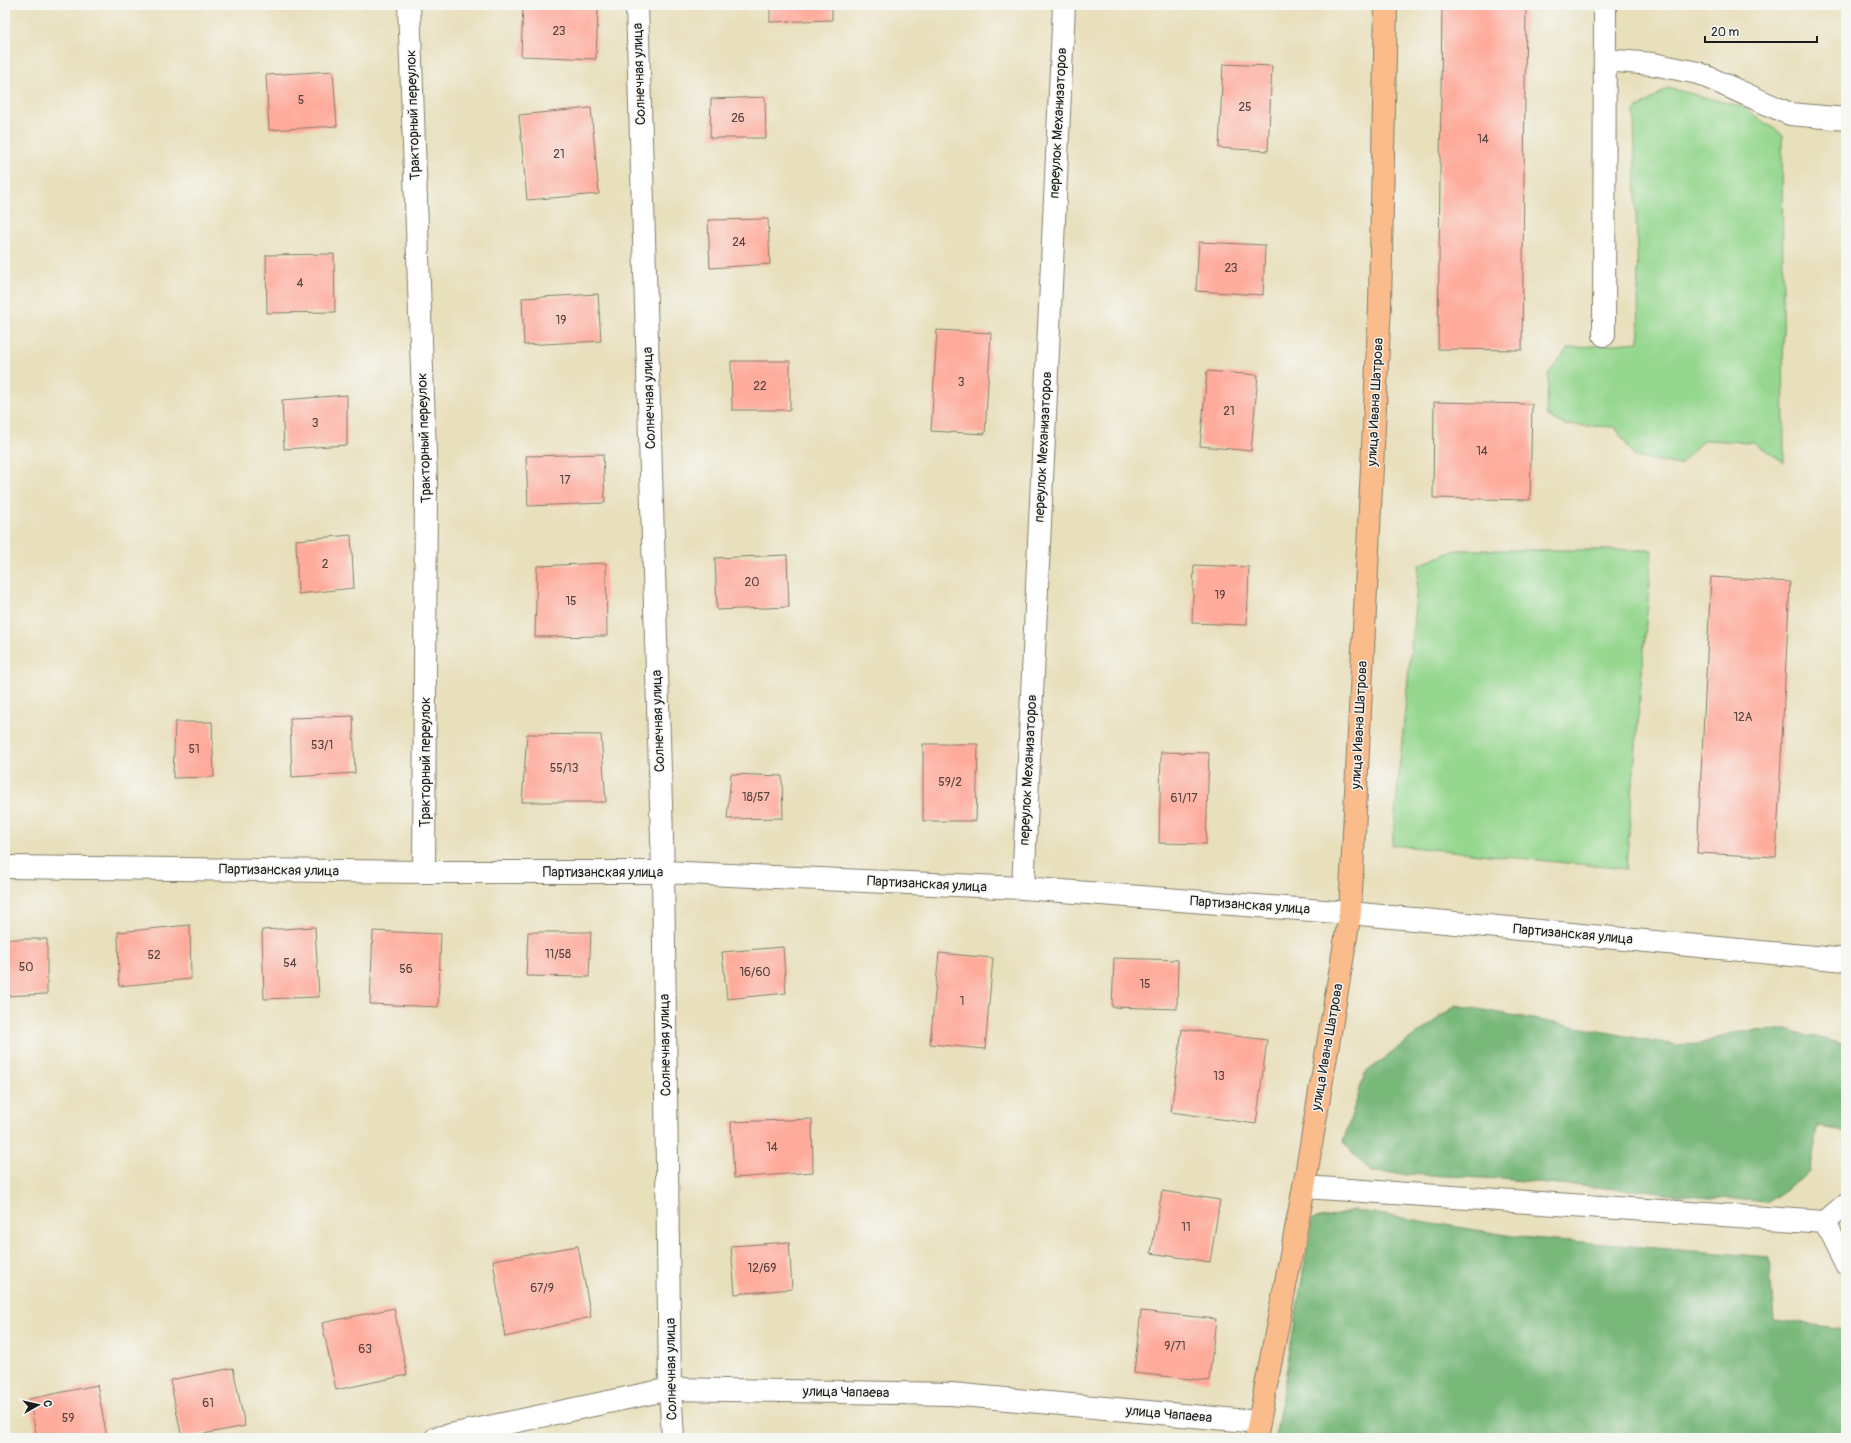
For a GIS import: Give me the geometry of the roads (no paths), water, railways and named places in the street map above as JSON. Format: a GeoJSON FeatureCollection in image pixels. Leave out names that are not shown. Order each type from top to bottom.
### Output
{"type":"FeatureCollection","features":[{"type":"Feature","properties":{"kind":"main road","name":"улица Ивана Шатрова"},"geometry":{"type":"LineString","coordinates":[[1258,1430],[1304,1187],[1350,913],[1380,305],[1386,5]]}},
{"type":"Feature","properties":{"kind":"street","name":"Тракторный переулок"},"geometry":{"type":"LineString","coordinates":[[409,5],[426,481],[424,872]]}},
{"type":"Feature","properties":{"kind":"street","name":"Солнечная улица"},"geometry":{"type":"LineString","coordinates":[[638,5],[663,872],[670,1388],[673,1438]]}},
{"type":"Feature","properties":{"kind":"street","name":"переулок Механизаторов"},"geometry":{"type":"LineString","coordinates":[[1023,888],[1064,5]]}},
{"type":"Feature","properties":{"kind":"street"},"geometry":{"type":"LineString","coordinates":[[1604,335],[1605,5]]}},
{"type":"Feature","properties":{"kind":"street"},"geometry":{"type":"LineString","coordinates":[[1605,60],[1653,64],[1698,73],[1790,114],[1846,119]]}},
{"type":"Feature","properties":{"kind":"street","name":"Партизанская улица"},"geometry":{"type":"LineString","coordinates":[[5,867],[424,872],[663,872],[1023,888],[1350,913],[1846,960]]}},
{"type":"Feature","properties":{"kind":"street"},"geometry":{"type":"LineString","coordinates":[[1304,1187],[1825,1222],[1846,1204]]}},
{"type":"Feature","properties":{"kind":"street"},"geometry":{"type":"LineString","coordinates":[[1825,1222],[1846,1264]]}},
{"type":"Feature","properties":{"kind":"street","name":"улица Чапаева"},"geometry":{"type":"LineString","coordinates":[[436,1438],[670,1388],[951,1394],[1258,1430]]}}]}
